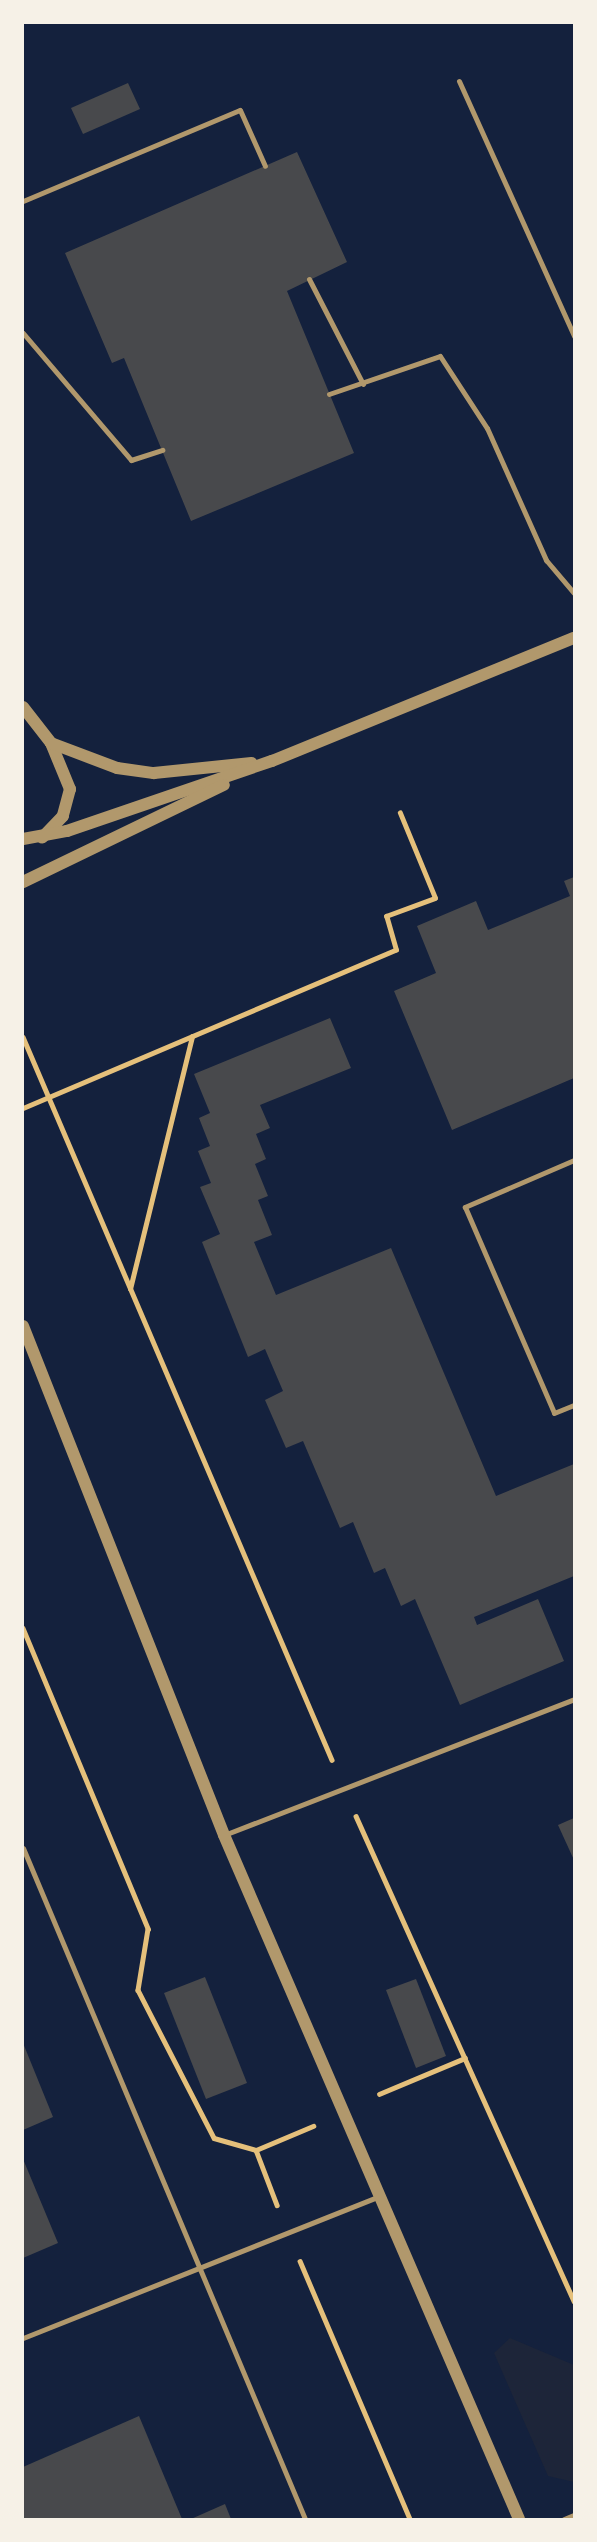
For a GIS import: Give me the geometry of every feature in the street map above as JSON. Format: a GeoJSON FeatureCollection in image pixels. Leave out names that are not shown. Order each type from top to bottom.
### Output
{"type":"FeatureCollection","features":[{"type":"Feature","properties":{"kind":"street"},"geometry":{"type":"LineString","coordinates":[[23,839],[42,838],[272,761],[574,638]]}},
{"type":"Feature","properties":{"kind":"street"},"geometry":{"type":"LineString","coordinates":[[23,707],[51,743],[70,789],[63,816],[42,838]]}},
{"type":"Feature","properties":{"kind":"street"},"geometry":{"type":"LineString","coordinates":[[51,743],[117,768],[154,773],[272,761]]}},
{"type":"Feature","properties":{"kind":"street"},"geometry":{"type":"LineString","coordinates":[[23,882],[272,761]]}},
{"type":"Feature","properties":{"kind":"street"},"geometry":{"type":"LineString","coordinates":[[23,1326],[224,1835],[382,2195],[519,2519]]}},
{"type":"Feature","properties":{"kind":"lane"},"geometry":{"type":"LineString","coordinates":[[459,81],[574,336]]}},
{"type":"Feature","properties":{"kind":"lane"},"geometry":{"type":"LineString","coordinates":[[23,201],[240,110],[265,166]]}},
{"type":"Feature","properties":{"kind":"lane"},"geometry":{"type":"LineString","coordinates":[[309,279],[363,383]]}},
{"type":"Feature","properties":{"kind":"lane"},"geometry":{"type":"LineString","coordinates":[[23,333],[131,460],[162,450]]}},
{"type":"Feature","properties":{"kind":"lane"},"geometry":{"type":"LineString","coordinates":[[329,394],[440,356],[487,428],[547,560],[574,593]]}},
{"type":"Feature","properties":{"kind":"lane"},"geometry":{"type":"LineString","coordinates":[[574,1160],[465,1207],[554,1413],[574,1405]]}},
{"type":"Feature","properties":{"kind":"lane"},"geometry":{"type":"LineString","coordinates":[[224,1835],[574,1699]]}},
{"type":"Feature","properties":{"kind":"lane"},"geometry":{"type":"LineString","coordinates":[[23,1848],[305,2519]]}},
{"type":"Feature","properties":{"kind":"lane"},"geometry":{"type":"LineString","coordinates":[[23,2338],[200,2264],[382,2195]]}},
{"type":"Feature","properties":{"kind":"lane"},"geometry":{"type":"LineString","coordinates":[[564,2519],[574,2515]]}},
{"type":"Feature","properties":{"kind":"path"},"geometry":{"type":"LineString","coordinates":[[23,1108],[396,950],[387,916],[435,898],[400,813]]}},
{"type":"Feature","properties":{"kind":"path"},"geometry":{"type":"LineString","coordinates":[[130,1290],[193,1035]]}},
{"type":"Feature","properties":{"kind":"path"},"geometry":{"type":"LineString","coordinates":[[23,1037],[45,1098],[344,1790],[574,2301]]}},
{"type":"Feature","properties":{"kind":"path"},"geometry":{"type":"LineString","coordinates":[[23,1628],[148,1930],[138,1990],[214,2138],[256,2150],[317,2124]]}},
{"type":"Feature","properties":{"kind":"path"},"geometry":{"type":"LineString","coordinates":[[379,2095],[465,2058]]}},
{"type":"Feature","properties":{"kind":"path"},"geometry":{"type":"LineString","coordinates":[[256,2150],[287,2231],[410,2519]]}},
{"type":"Feature","properties":{"kind":"shaded area"},"geometry":{"type":"Polygon","coordinates":[[[510,2338],[574,2365],[574,2482],[548,2476],[494,2353],[510,2338]]]}},
{"type":"Feature","properties":{"kind":"building"},"geometry":{"type":"Polygon","coordinates":[[[128,83],[140,109],[83,134],[71,108],[128,83]]]}},
{"type":"Feature","properties":{"kind":"building"},"geometry":{"type":"Polygon","coordinates":[[[297,152],[347,262],[287,291],[354,453],[191,521],[124,358],[112,363],[65,253],[297,152]]]}},
{"type":"Feature","properties":{"kind":"building"},"geometry":{"type":"Polygon","coordinates":[[[574,877],[574,1078],[452,1130],[394,991],[436,973],[417,926],[476,901],[488,930],[570,896],[564,881],[574,877]]]}},
{"type":"Feature","properties":{"kind":"building"},"geometry":{"type":"Polygon","coordinates":[[[330,1018],[351,1068],[260,1105],[270,1128],[256,1134],[266,1159],[255,1164],[268,1196],[258,1200],[272,1235],[254,1242],[276,1295],[391,1248],[496,1496],[574,1464],[574,1576],[474,1617],[477,1625],[538,1599],[564,1661],[460,1705],[415,1599],[401,1606],[385,1568],[374,1573],[353,1522],[340,1528],[303,1441],[286,1448],[265,1400],[283,1391],[265,1349],[248,1357],[202,1242],[220,1234],[200,1187],[211,1183],[198,1151],[210,1146],[199,1118],[210,1113],[194,1074],[330,1018]]]}},
{"type":"Feature","properties":{"kind":"building"},"geometry":{"type":"Polygon","coordinates":[[[574,1818],[574,1860],[558,1825],[574,1818]]]}},
{"type":"Feature","properties":{"kind":"building"},"geometry":{"type":"Polygon","coordinates":[[[205,1977],[247,2083],[206,2099],[164,1993],[205,1977]]]}},
{"type":"Feature","properties":{"kind":"building"},"geometry":{"type":"Polygon","coordinates":[[[416,1979],[446,2056],[416,2068],[386,1990],[416,1979]]]}},
{"type":"Feature","properties":{"kind":"building"},"geometry":{"type":"Polygon","coordinates":[[[23,2043],[53,2117],[23,2130],[23,2043]]]}},
{"type":"Feature","properties":{"kind":"building"},"geometry":{"type":"Polygon","coordinates":[[[23,2159],[58,2243],[23,2258],[23,2159]]]}},
{"type":"Feature","properties":{"kind":"building"},"geometry":{"type":"Polygon","coordinates":[[[139,2416],[182,2519],[23,2519],[23,2467],[139,2416]]]}},
{"type":"Feature","properties":{"kind":"building"},"geometry":{"type":"Polygon","coordinates":[[[225,2504],[231,2519],[191,2519],[225,2504]]]}}]}
